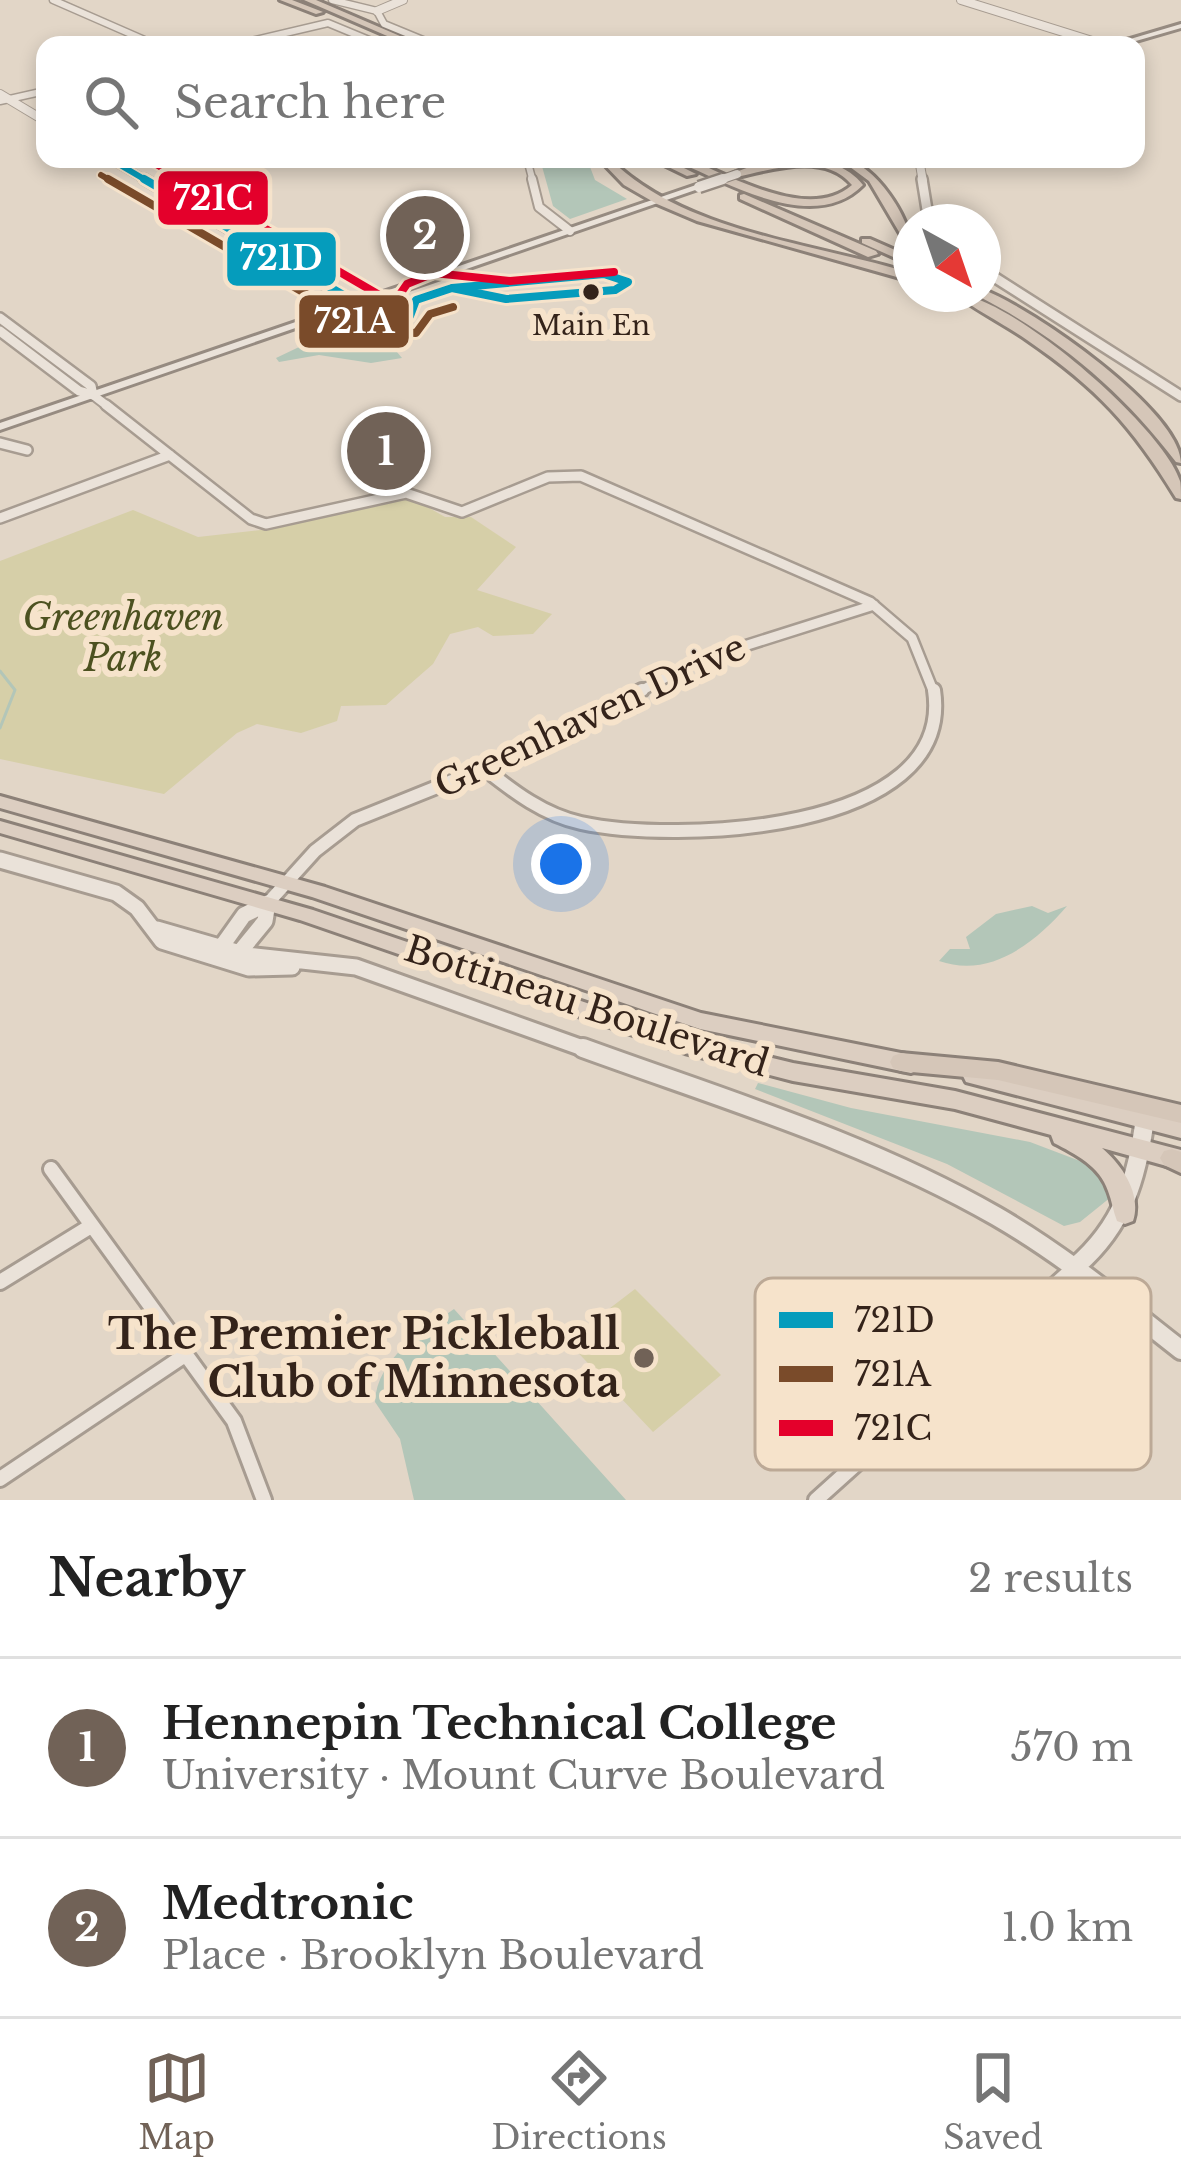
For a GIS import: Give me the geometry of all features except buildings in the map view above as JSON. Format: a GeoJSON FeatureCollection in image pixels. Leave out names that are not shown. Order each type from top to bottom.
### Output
{"type":"FeatureCollection","features":[{"type":"Feature","properties":{"kind":"highway"},"geometry":{"type":"LineString","coordinates":[[287,0],[375,36]]}},
{"type":"Feature","properties":{"kind":"highway"},"geometry":{"type":"LineString","coordinates":[[312,0],[395,36]]}},
{"type":"Feature","properties":{"kind":"highway"},"geometry":{"type":"LineString","coordinates":[[613,168],[660,200],[712,221],[893,269]]}},
{"type":"Feature","properties":{"kind":"highway"},"geometry":{"type":"LineString","coordinates":[[677,168],[893,266]]}},
{"type":"Feature","properties":{"kind":"highway"},"geometry":{"type":"LineString","coordinates":[[700,168],[893,253]]}},
{"type":"Feature","properties":{"kind":"highway"},"geometry":{"type":"LineString","coordinates":[[705,168],[801,202],[838,200],[858,185],[848,172],[830,168]]}},
{"type":"Feature","properties":{"kind":"highway"},"geometry":{"type":"LineString","coordinates":[[737,174],[781,168]]}},
{"type":"Feature","properties":{"kind":"highway"},"geometry":{"type":"LineString","coordinates":[[858,168],[873,179],[893,212]]}},
{"type":"Feature","properties":{"kind":"highway"},"geometry":{"type":"LineString","coordinates":[[1001,302],[1108,377],[1181,459]]}},
{"type":"Feature","properties":{"kind":"highway"},"geometry":{"type":"LineString","coordinates":[[990,312],[1077,369],[1132,422],[1181,495]]}},
{"type":"Feature","properties":{"kind":"highway","name":"Bottineau Boulevard"},"geometry":{"type":"LineString","coordinates":[[0,802],[287,882],[700,1021],[1001,1081],[1181,1129]]}},
{"type":"Feature","properties":{"kind":"highway","name":"Bottineau Boulevard"},"geometry":{"type":"LineString","coordinates":[[0,827],[268,903],[685,1046],[1031,1120],[1178,1160]]}},
{"type":"Feature","properties":{"kind":"highway"},"geometry":{"type":"LineString","coordinates":[[901,1062],[998,1071],[1181,1114]]}},
{"type":"Feature","properties":{"kind":"highway"},"geometry":{"type":"LineString","coordinates":[[1031,1120],[1110,1165],[1123,1190],[1126,1214]]}},
{"type":"Feature","properties":{"kind":"main road"},"geometry":{"type":"LineString","coordinates":[[1145,37],[1181,29]]}},
{"type":"Feature","properties":{"kind":"main road"},"geometry":{"type":"LineString","coordinates":[[1145,42],[1181,29]]}},
{"type":"Feature","properties":{"kind":"main road"},"geometry":{"type":"LineString","coordinates":[[0,427],[755,168]]}},
{"type":"Feature","properties":{"kind":"street"},"geometry":{"type":"LineString","coordinates":[[53,0],[135,36]]}},
{"type":"Feature","properties":{"kind":"street"},"geometry":{"type":"LineString","coordinates":[[332,0],[377,11],[404,0]]}},
{"type":"Feature","properties":{"kind":"street"},"geometry":{"type":"LineString","coordinates":[[961,0],[1083,36]]}},
{"type":"Feature","properties":{"kind":"street"},"geometry":{"type":"LineString","coordinates":[[975,0],[1085,36]]}},
{"type":"Feature","properties":{"kind":"street"},"geometry":{"type":"LineString","coordinates":[[377,11],[384,24],[413,36]]}},
{"type":"Feature","properties":{"kind":"street"},"geometry":{"type":"LineString","coordinates":[[272,36],[328,23],[359,36]]}},
{"type":"Feature","properties":{"kind":"street"},"geometry":{"type":"LineString","coordinates":[[3,98],[36,92]]}},
{"type":"Feature","properties":{"kind":"street"},"geometry":{"type":"LineString","coordinates":[[3,98],[36,116]]}},
{"type":"Feature","properties":{"kind":"street"},"geometry":{"type":"LineString","coordinates":[[125,168],[358,304]]}},
{"type":"Feature","properties":{"kind":"street"},"geometry":{"type":"LineString","coordinates":[[529,168],[539,207],[570,231]]}},
{"type":"Feature","properties":{"kind":"street"},"geometry":{"type":"LineString","coordinates":[[921,168],[926,204]]}},
{"type":"Feature","properties":{"kind":"street"},"geometry":{"type":"LineString","coordinates":[[1001,281],[1181,396]]}},
{"type":"Feature","properties":{"kind":"street"},"geometry":{"type":"LineString","coordinates":[[0,318],[91,386],[93,395]]}},
{"type":"Feature","properties":{"kind":"street"},"geometry":{"type":"LineString","coordinates":[[0,331],[266,524],[406,493],[462,512],[548,477],[573,474],[874,604],[908,632],[924,655],[937,716],[919,760],[869,794],[785,823],[630,831],[553,814],[485,769]]}},
{"type":"Feature","properties":{"kind":"street"},"geometry":{"type":"LineString","coordinates":[[0,443],[27,451]]}},
{"type":"Feature","properties":{"kind":"street"},"geometry":{"type":"LineString","coordinates":[[0,518],[170,455]]}},
{"type":"Feature","properties":{"kind":"street","name":"Greenhaven Drive"},"geometry":{"type":"LineString","coordinates":[[268,903],[345,825],[577,728],[694,662],[874,604]]}},
{"type":"Feature","properties":{"kind":"street"},"geometry":{"type":"LineString","coordinates":[[0,860],[116,893],[157,929],[162,941],[226,955],[260,969],[327,963],[356,968],[863,1149],[956,1193],[1089,1278]]}},
{"type":"Feature","properties":{"kind":"street"},"geometry":{"type":"LineString","coordinates":[[226,955],[265,921],[268,903]]}},
{"type":"Feature","properties":{"kind":"street"},"geometry":{"type":"LineString","coordinates":[[1063,1278],[1126,1214],[1144,1118]]}},
{"type":"Feature","properties":{"kind":"street"},"geometry":{"type":"LineString","coordinates":[[51,1169],[241,1432],[264,1500]]}},
{"type":"Feature","properties":{"kind":"street"},"geometry":{"type":"LineString","coordinates":[[0,1282],[91,1226]]}},
{"type":"Feature","properties":{"kind":"street"},"geometry":{"type":"LineString","coordinates":[[1151,1327],[1181,1350]]}},
{"type":"Feature","properties":{"kind":"street"},"geometry":{"type":"LineString","coordinates":[[0,1479],[185,1355]]}},
{"type":"Feature","properties":{"kind":"street"},"geometry":{"type":"LineString","coordinates":[[816,1500],[849,1470]]}},
{"type":"Feature","properties":{"kind":"green space","name":"Greenhaven Park"},"geometry":{"type":"Polygon","coordinates":[[[412,498],[445,517],[471,517],[516,547],[477,590],[552,614],[533,634],[493,636],[478,627],[450,634],[433,664],[386,705],[341,706],[337,721],[301,733],[257,724],[237,733],[164,794],[0,759],[0,561],[133,510],[198,537],[270,529],[412,498]]]}},
{"type":"Feature","properties":{"kind":"green space","name":"The Premier Pickleball Club of Minnesota"},"geometry":{"type":"Polygon","coordinates":[[[635,1289],[721,1375],[653,1432],[567,1341],[635,1289]]]}},
{"type":"Feature","properties":{"kind":"shaded area"},"geometry":{"type":"Polygon","coordinates":[[[542,168],[590,168],[595,180],[627,199],[570,219],[553,206],[542,168]]]}},
{"type":"Feature","properties":{"kind":"shaded area"},"geometry":{"type":"Polygon","coordinates":[[[329,320],[372,322],[402,358],[371,363],[319,355],[279,362],[276,358],[318,338],[316,325],[329,320]]]}},
{"type":"Feature","properties":{"kind":"shaded area"},"geometry":{"type":"Polygon","coordinates":[[[1032,906],[1048,913],[1067,906],[1011,954],[977,965],[939,961],[950,949],[970,949],[966,937],[996,914],[1032,906]]]}},
{"type":"Feature","properties":{"kind":"shaded area"},"geometry":{"type":"Polygon","coordinates":[[[758,1083],[851,1108],[1030,1142],[1088,1164],[1107,1183],[1111,1197],[1080,1222],[1064,1226],[947,1164],[755,1089],[758,1083]]]}},
{"type":"Feature","properties":{"kind":"shaded area"},"geometry":{"type":"Polygon","coordinates":[[[454,1309],[626,1500],[414,1500],[400,1439],[375,1402],[378,1386],[392,1359],[454,1309]]]}},
{"type":"Feature","properties":{"kind":"waterway"},"geometry":{"type":"LineString","coordinates":[[0,671],[15,690],[0,728]]}},
{"type":"Feature","properties":{"kind":"transit line","name":"721D"},"geometry":{"type":"LineString","coordinates":[[125,168],[376,314],[410,316],[416,300],[452,288]]}},
{"type":"Feature","properties":{"kind":"transit line","name":"721C"},"geometry":{"type":"LineString","coordinates":[[161,168],[381,296],[398,297],[407,284],[434,273],[510,281],[614,272]]}},
{"type":"Feature","properties":{"kind":"transit line","name":"721A"},"geometry":{"type":"LineString","coordinates":[[101,175],[370,331],[416,333],[430,314],[453,307]]}},
{"type":"Feature","properties":{"kind":"transit line","name":"721D"},"geometry":{"type":"LineString","coordinates":[[604,274],[628,282],[615,290],[506,299],[452,288],[604,274]]}},
{"type":"Feature","properties":{"kind":"place","name":"Medtronic"},"geometry":{"type":"Point","coordinates":[425,235]}},
{"type":"Feature","properties":{"kind":"place","name":"Main En"},"geometry":{"type":"Point","coordinates":[591,292]}},
{"type":"Feature","properties":{"kind":"place","name":"Hennepin Technical College"},"geometry":{"type":"Point","coordinates":[386,451]}},
{"type":"Feature","properties":{"kind":"place","name":"The Premier Pickleball Club of Minnesota"},"geometry":{"type":"Point","coordinates":[644,1358]}}]}
